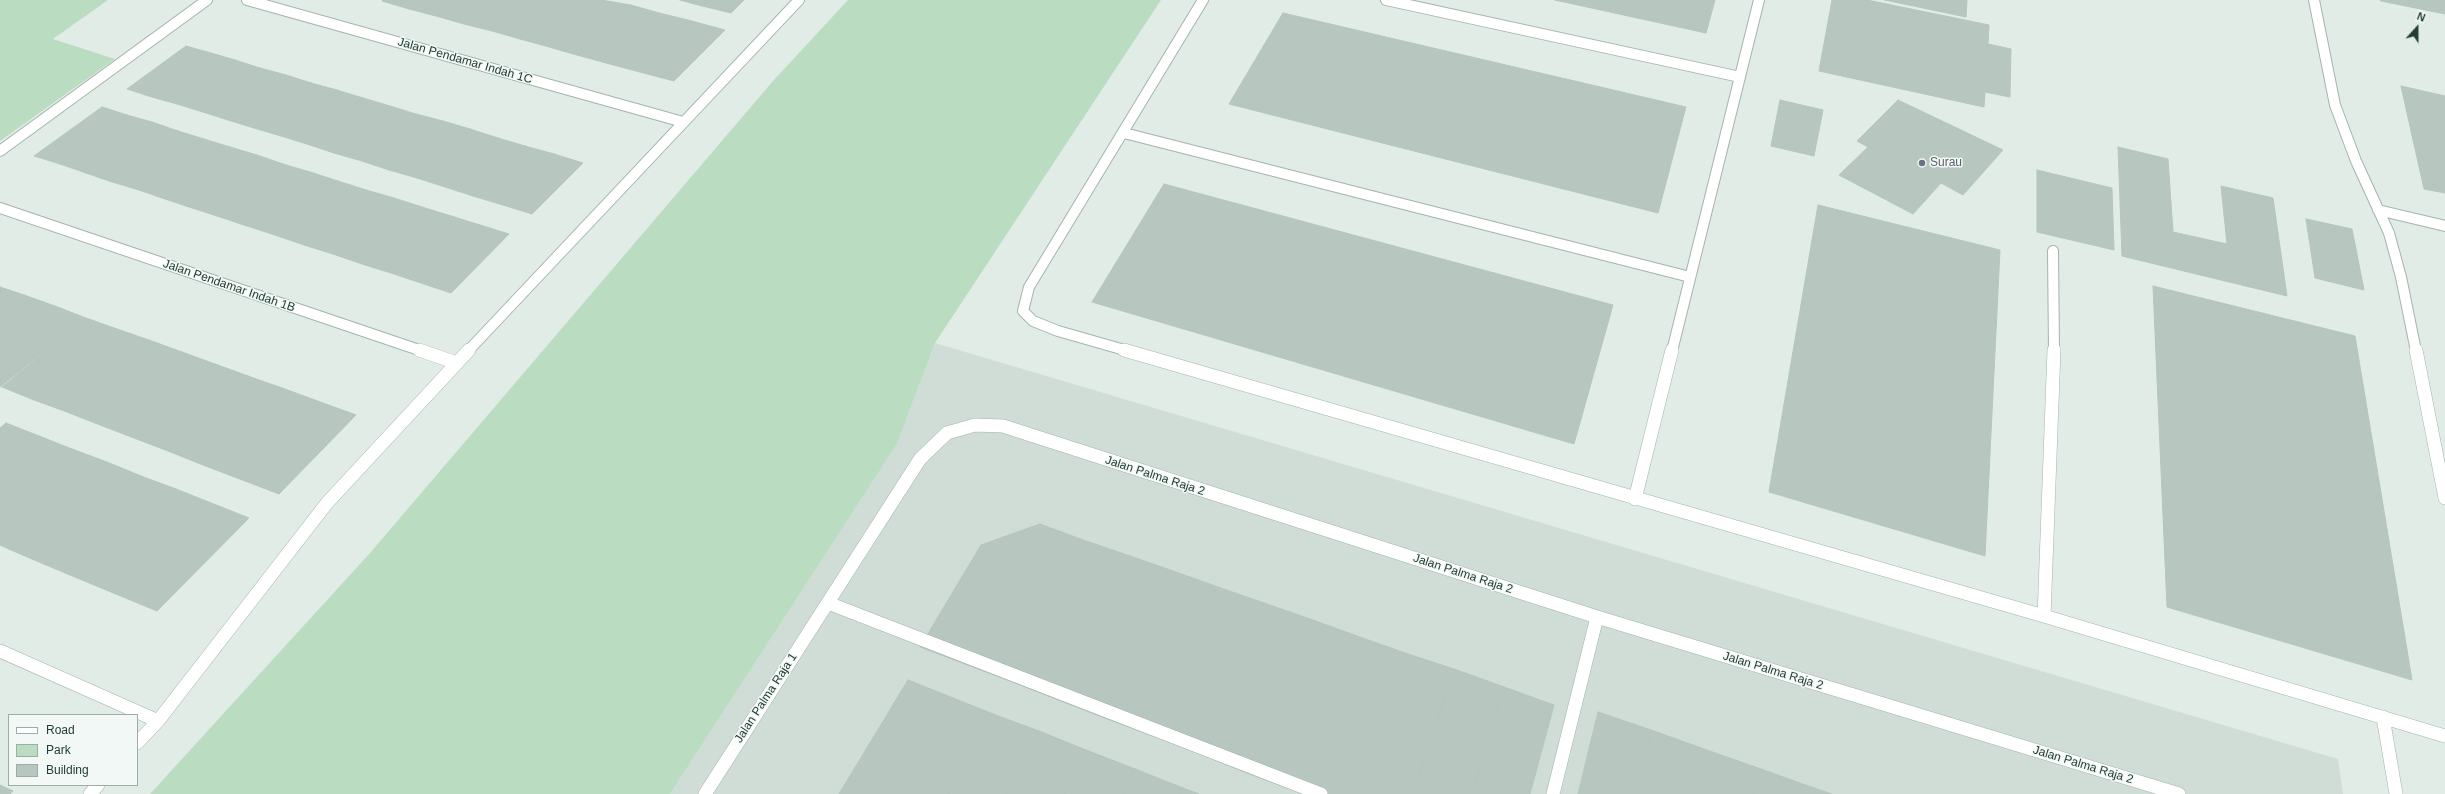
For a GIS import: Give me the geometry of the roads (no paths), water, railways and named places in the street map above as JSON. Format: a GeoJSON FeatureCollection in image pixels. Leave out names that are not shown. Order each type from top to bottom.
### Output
{"type":"FeatureCollection","features":[{"type":"Feature","properties":{"kind":"street"},"geometry":{"type":"LineString","coordinates":[[0,151],[207,0]]}},
{"type":"Feature","properties":{"kind":"street","name":"Jalan Pendamar Indah 1C"},"geometry":{"type":"LineString","coordinates":[[247,0],[683,122]]}},
{"type":"Feature","properties":{"kind":"street"},"geometry":{"type":"LineString","coordinates":[[138,742],[158,721],[327,503],[799,0]]}},
{"type":"Feature","properties":{"kind":"street"},"geometry":{"type":"LineString","coordinates":[[1203,0],[1124,133],[1029,287],[1023,311],[1033,321],[1058,332],[2044,616],[2445,736]]}},
{"type":"Feature","properties":{"kind":"street"},"geometry":{"type":"LineString","coordinates":[[1386,0],[1740,77]]}},
{"type":"Feature","properties":{"kind":"street"},"geometry":{"type":"LineString","coordinates":[[1635,499],[1759,0]]}},
{"type":"Feature","properties":{"kind":"street"},"geometry":{"type":"LineString","coordinates":[[2314,0],[2335,105],[2356,161],[2389,233],[2401,277],[2441,468],[2445,498]]}},
{"type":"Feature","properties":{"kind":"street"},"geometry":{"type":"LineString","coordinates":[[1124,133],[1690,277]]}},
{"type":"Feature","properties":{"kind":"street","name":"Jalan Pendamar Indah 1B"},"geometry":{"type":"LineString","coordinates":[[0,208],[457,363]]}},
{"type":"Feature","properties":{"kind":"street"},"geometry":{"type":"LineString","coordinates":[[2378,210],[2445,226]]}},
{"type":"Feature","properties":{"kind":"street"},"geometry":{"type":"LineString","coordinates":[[2044,616],[2055,314],[2053,251]]}},
{"type":"Feature","properties":{"kind":"street","name":"Jalan Palma Raja 2"},"geometry":{"type":"LineString","coordinates":[[828,603],[920,460],[947,433],[975,425],[1003,426],[1597,617],[2179,794]]}},
{"type":"Feature","properties":{"kind":"street"},"geometry":{"type":"LineString","coordinates":[[828,603],[1321,794]]}},
{"type":"Feature","properties":{"kind":"street","name":"Jalan Palma Raja 1"},"geometry":{"type":"LineString","coordinates":[[705,794],[828,603]]}},
{"type":"Feature","properties":{"kind":"street"},"geometry":{"type":"LineString","coordinates":[[1553,794],[1597,617]]}},
{"type":"Feature","properties":{"kind":"street"},"geometry":{"type":"LineString","coordinates":[[0,651],[158,721]]}},
{"type":"Feature","properties":{"kind":"street"},"geometry":{"type":"LineString","coordinates":[[2383,717],[2396,794]]}},
{"type":"Feature","properties":{"kind":"street"},"geometry":{"type":"LineString","coordinates":[[90,794],[97,786]]}},
{"type":"Feature","properties":{"kind":"place","name":"Surau"},"geometry":{"type":"Point","coordinates":[1922,163]}}]}
